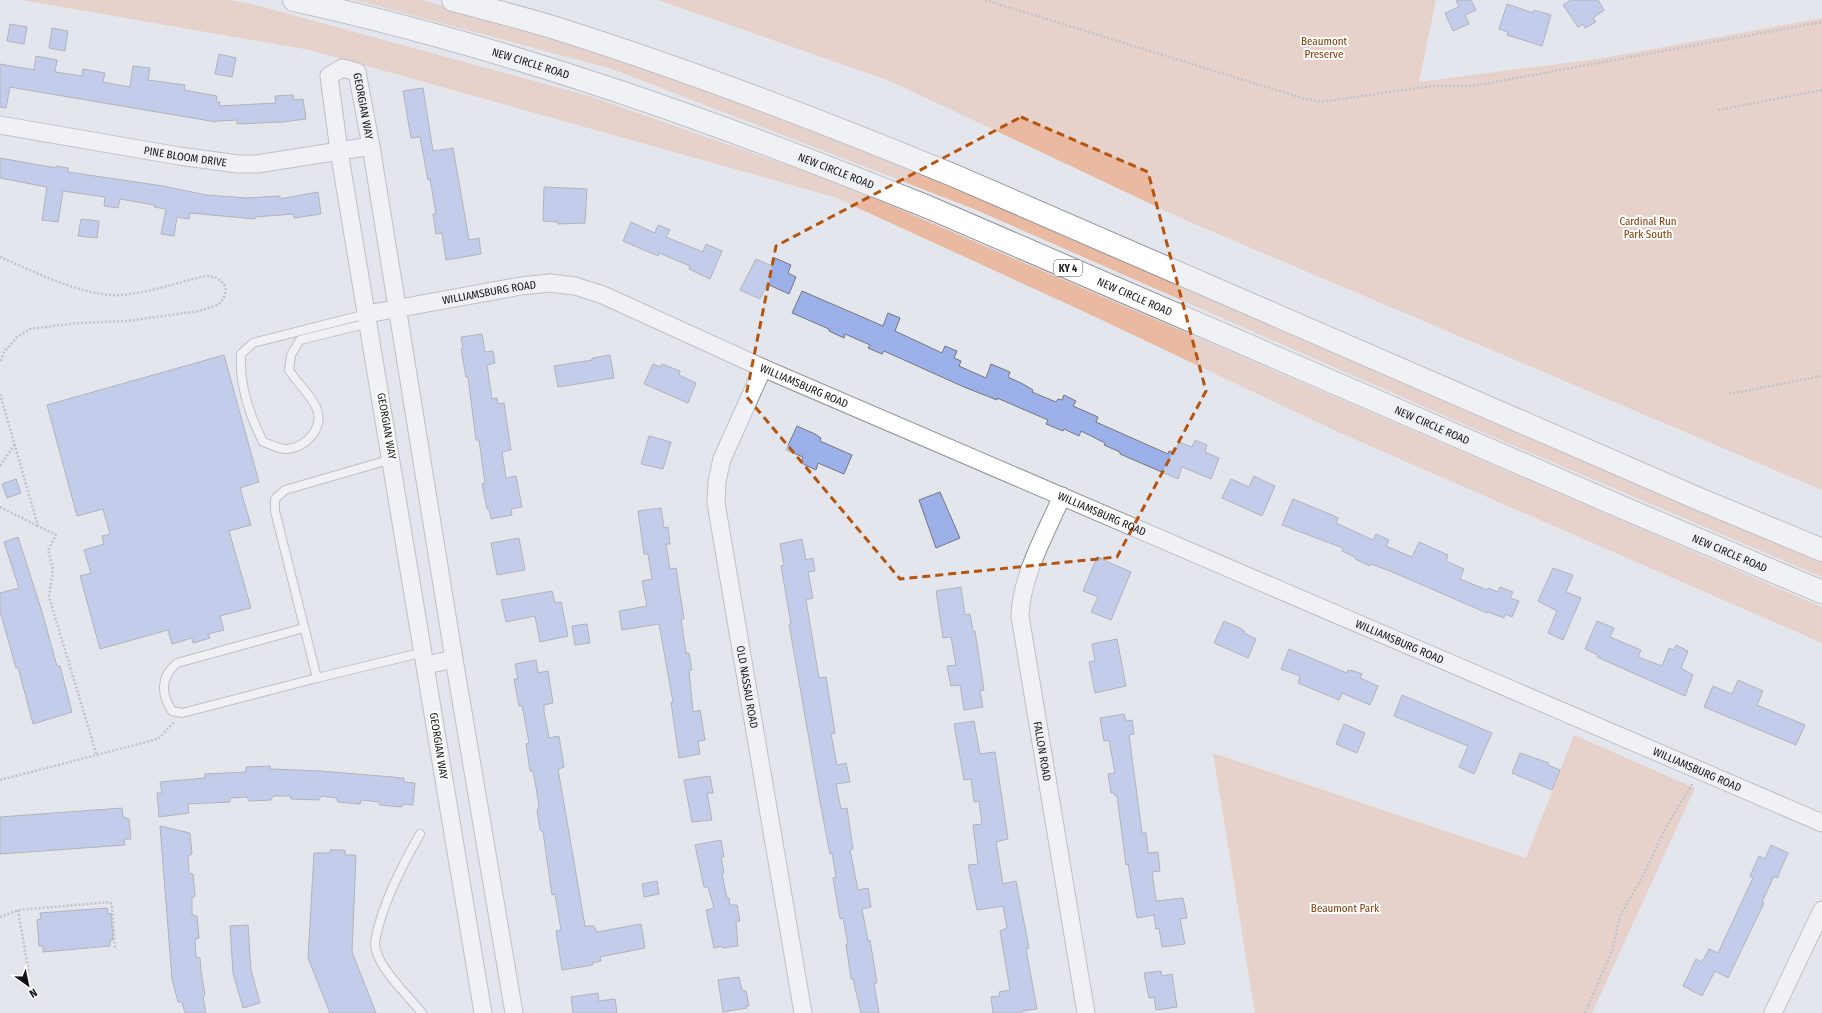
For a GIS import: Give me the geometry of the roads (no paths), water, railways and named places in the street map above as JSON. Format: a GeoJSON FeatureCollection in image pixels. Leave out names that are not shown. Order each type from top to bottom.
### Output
{"type":"FeatureCollection","features":[{"type":"Feature","properties":{"kind":"highway","name":"NEW CIRCLE ROAD"},"geometry":{"type":"LineString","coordinates":[[294,0],[402,26],[583,78],[700,118],[814,161],[936,210],[1633,512],[1822,592]]}},
{"type":"Feature","properties":{"kind":"highway"},"geometry":{"type":"LineString","coordinates":[[453,0],[551,26],[706,79],[833,126],[962,179],[1822,550]]}},
{"type":"Feature","properties":{"kind":"street","name":"GEORGIAN WAY"},"geometry":{"type":"LineString","coordinates":[[483,1013],[392,459],[339,151],[329,76],[342,68],[357,72],[371,146],[396,308],[514,1013]]}},
{"type":"Feature","properties":{"kind":"street","name":"PINE BLOOM DRIVE"},"geometry":{"type":"LineString","coordinates":[[0,125],[179,156],[238,164],[257,164],[371,146]]}},
{"type":"Feature","properties":{"kind":"street","name":"WILLIAMSBURG ROAD"},"geometry":{"type":"LineString","coordinates":[[368,318],[396,308],[521,286],[550,283],[575,286],[603,295],[763,368],[1822,823]]}},
{"type":"Feature","properties":{"kind":"street","name":"OLD NASSAU ROAD"},"geometry":{"type":"LineString","coordinates":[[763,368],[722,459],[717,481],[716,503],[803,1013]]}},
{"type":"Feature","properties":{"kind":"street","name":"FALLON ROAD"},"geometry":{"type":"LineString","coordinates":[[1062,496],[1026,579],[1020,598],[1020,616],[1086,1013]]}},
{"type":"Feature","properties":{"kind":"street"},"geometry":{"type":"LineString","coordinates":[[425,658],[454,659]]}},
{"type":"Feature","properties":{"kind":"street"},"geometry":{"type":"LineString","coordinates":[[1773,1013],[1822,910]]}},
{"type":"Feature","properties":{"kind":"lane"},"geometry":{"type":"LineString","coordinates":[[368,318],[300,340],[291,355],[289,370],[317,408],[318,422],[315,434],[307,441],[287,449],[264,442],[254,424],[240,371],[241,354],[253,343],[368,318]]}},
{"type":"Feature","properties":{"kind":"lane"},"geometry":{"type":"LineString","coordinates":[[317,678],[274,511],[275,498],[285,490],[392,459]]}},
{"type":"Feature","properties":{"kind":"lane"},"geometry":{"type":"LineString","coordinates":[[304,628],[177,663],[169,669],[164,681],[164,699],[172,711],[182,713],[317,678],[425,658]]}},
{"type":"Feature","properties":{"kind":"lane"},"geometry":{"type":"LineString","coordinates":[[420,834],[406,857],[396,881],[382,918],[375,944],[382,964],[422,1013]]}},
{"type":"Feature","properties":{"kind":"park label","name":"Beaumont Preserve"},"geometry":{"type":"Point","coordinates":[1324,47]}},
{"type":"Feature","properties":{"kind":"park label","name":"Cardinal Run Park South"},"geometry":{"type":"Point","coordinates":[1648,227]}},
{"type":"Feature","properties":{"kind":"park label","name":"Beaumont Park"},"geometry":{"type":"Point","coordinates":[1345,908]}}]}
